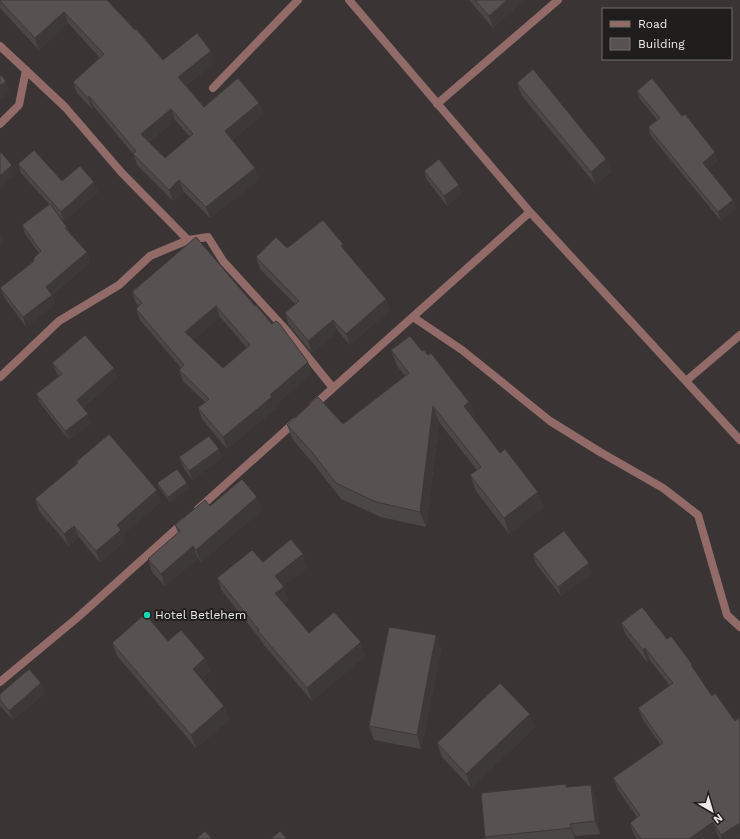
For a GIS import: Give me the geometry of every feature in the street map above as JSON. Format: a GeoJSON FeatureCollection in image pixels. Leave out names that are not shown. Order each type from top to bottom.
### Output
{"type":"FeatureCollection","features":[{"type":"Feature","properties":{"kind":"street"},"geometry":{"type":"LineString","coordinates":[[213,88],[298,0]]}},
{"type":"Feature","properties":{"kind":"street"},"geometry":{"type":"LineString","coordinates":[[349,0],[530,212],[740,440]]}},
{"type":"Feature","properties":{"kind":"street"},"geometry":{"type":"LineString","coordinates":[[437,104],[558,0]]}},
{"type":"Feature","properties":{"kind":"street"},"geometry":{"type":"LineString","coordinates":[[0,46],[65,107],[122,173],[188,240]]}},
{"type":"Feature","properties":{"kind":"street"},"geometry":{"type":"LineString","coordinates":[[0,124],[19,105],[26,70]]}},
{"type":"Feature","properties":{"kind":"street"},"geometry":{"type":"LineString","coordinates":[[0,682],[77,618],[530,212]]}},
{"type":"Feature","properties":{"kind":"street"},"geometry":{"type":"LineString","coordinates":[[0,377],[59,321],[119,285],[150,256],[188,240],[208,237],[223,261],[287,331],[333,388]]}},
{"type":"Feature","properties":{"kind":"street"},"geometry":{"type":"LineString","coordinates":[[413,317],[462,350],[550,421],[600,452],[664,488],[698,515],[727,615],[740,627]]}},
{"type":"Feature","properties":{"kind":"street"},"geometry":{"type":"LineString","coordinates":[[686,382],[740,335]]}},
{"type":"Feature","properties":{"kind":"building"},"geometry":{"type":"Polygon","coordinates":[[[107,0],[135,30],[136,29],[163,60],[197,33],[211,51],[178,77],[204,107],[238,78],[259,103],[225,131],[255,168],[206,207],[179,180],[169,190],[133,154],[136,151],[89,96],[88,98],[73,82],[104,54],[64,12],[35,38],[0,1],[107,0]],[[171,109],[141,134],[165,158],[193,134],[171,109]]]}},
{"type":"Feature","properties":{"kind":"building"},"geometry":{"type":"Polygon","coordinates":[[[475,0],[507,0],[489,16],[475,0]]]}},
{"type":"Feature","properties":{"kind":"building"},"geometry":{"type":"Polygon","coordinates":[[[533,69],[606,159],[591,172],[517,83],[533,69]]]}},
{"type":"Feature","properties":{"kind":"building"},"geometry":{"type":"Polygon","coordinates":[[[0,74],[6,81],[0,86],[0,74]]]}},
{"type":"Feature","properties":{"kind":"building"},"geometry":{"type":"Polygon","coordinates":[[[652,78],[682,116],[685,114],[715,152],[703,163],[733,200],[718,212],[648,127],[660,118],[637,91],[652,78]]]}},
{"type":"Feature","properties":{"kind":"building"},"geometry":{"type":"Polygon","coordinates":[[[34,150],[62,181],[80,166],[94,182],[61,212],[18,164],[34,150]]]}},
{"type":"Feature","properties":{"kind":"building"},"geometry":{"type":"Polygon","coordinates":[[[0,151],[12,165],[0,176],[0,151]]]}},
{"type":"Feature","properties":{"kind":"building"},"geometry":{"type":"Polygon","coordinates":[[[439,159],[459,185],[444,196],[424,171],[439,159]]]}},
{"type":"Feature","properties":{"kind":"building"},"geometry":{"type":"Polygon","coordinates":[[[50,204],[67,227],[65,228],[87,252],[46,287],[52,295],[23,317],[0,288],[34,261],[33,259],[41,251],[22,225],[50,204]]]}},
{"type":"Feature","properties":{"kind":"building"},"geometry":{"type":"Polygon","coordinates":[[[323,220],[343,244],[341,246],[386,299],[346,334],[333,320],[308,341],[285,313],[299,301],[256,257],[276,237],[287,248],[323,220]]]}},
{"type":"Feature","properties":{"kind":"building"},"geometry":{"type":"Polygon","coordinates":[[[196,237],[272,324],[276,321],[279,323],[308,362],[270,395],[272,397],[223,437],[198,408],[209,399],[179,370],[184,365],[136,309],[142,303],[132,292],[196,237]],[[216,306],[185,332],[223,368],[250,345],[216,306]]]}},
{"type":"Feature","properties":{"kind":"building"},"geometry":{"type":"Polygon","coordinates":[[[85,335],[114,368],[77,400],[88,414],[65,431],[36,394],[62,374],[52,363],[85,335]]]}},
{"type":"Feature","properties":{"kind":"building"},"geometry":{"type":"Polygon","coordinates":[[[410,336],[422,351],[424,350],[428,355],[431,353],[469,402],[464,406],[500,453],[505,449],[538,492],[504,518],[470,475],[481,467],[433,406],[420,512],[376,502],[336,483],[312,452],[287,425],[318,397],[343,424],[409,373],[391,350],[410,336]]]}},
{"type":"Feature","properties":{"kind":"building"},"geometry":{"type":"Polygon","coordinates":[[[109,434],[157,490],[117,525],[121,530],[96,551],[74,526],[64,534],[35,499],[78,463],[76,462],[109,434]]]}},
{"type":"Feature","properties":{"kind":"building"},"geometry":{"type":"Polygon","coordinates":[[[209,436],[219,449],[189,471],[179,457],[209,436]]]}},
{"type":"Feature","properties":{"kind":"building"},"geometry":{"type":"Polygon","coordinates":[[[177,469],[187,483],[168,497],[157,483],[177,469]]]}},
{"type":"Feature","properties":{"kind":"building"},"geometry":{"type":"Polygon","coordinates":[[[242,479],[257,497],[196,550],[193,546],[161,574],[148,559],[180,531],[175,525],[205,500],[210,506],[242,479]]]}},
{"type":"Feature","properties":{"kind":"building"},"geometry":{"type":"Polygon","coordinates":[[[564,531],[589,563],[558,587],[533,554],[564,531]]]}},
{"type":"Feature","properties":{"kind":"building"},"geometry":{"type":"Polygon","coordinates":[[[291,539],[303,554],[275,576],[284,587],[275,593],[309,633],[334,612],[361,642],[307,688],[258,631],[259,630],[217,578],[252,550],[263,562],[291,539]]]}},
{"type":"Feature","properties":{"kind":"building"},"geometry":{"type":"Polygon","coordinates":[[[642,607],[667,639],[671,636],[692,664],[691,665],[712,696],[715,693],[735,721],[738,718],[740,721],[740,823],[721,835],[713,822],[689,839],[641,839],[630,823],[640,815],[613,778],[663,743],[638,708],[673,683],[645,648],[643,650],[621,623],[642,607]]]}},
{"type":"Feature","properties":{"kind":"building"},"geometry":{"type":"Polygon","coordinates":[[[145,614],[168,641],[181,630],[205,658],[193,669],[224,706],[191,735],[112,643],[145,614]]]}},
{"type":"Feature","properties":{"kind":"building"},"geometry":{"type":"Polygon","coordinates":[[[389,627],[436,635],[417,735],[369,726],[389,627]]]}},
{"type":"Feature","properties":{"kind":"building"},"geometry":{"type":"Polygon","coordinates":[[[29,669],[41,683],[9,711],[0,700],[0,694],[29,669]]]}},
{"type":"Feature","properties":{"kind":"building"},"geometry":{"type":"Polygon","coordinates":[[[500,683],[530,714],[466,774],[437,743],[500,683]]]}},
{"type":"Feature","properties":{"kind":"building"},"geometry":{"type":"Polygon","coordinates":[[[566,784],[566,787],[591,785],[595,821],[570,824],[571,828],[485,837],[481,793],[566,784]]]}},
{"type":"Feature","properties":{"kind":"building"},"geometry":{"type":"Polygon","coordinates":[[[205,831],[212,839],[196,839],[205,831]]]}},
{"type":"Feature","properties":{"kind":"building"},"geometry":{"type":"Polygon","coordinates":[[[280,831],[287,839],[271,839],[280,831]]]}},
{"type":"Feature","properties":{"kind":"place","name":"Hotel Betlehem"},"geometry":{"type":"Point","coordinates":[147,615]}}]}
